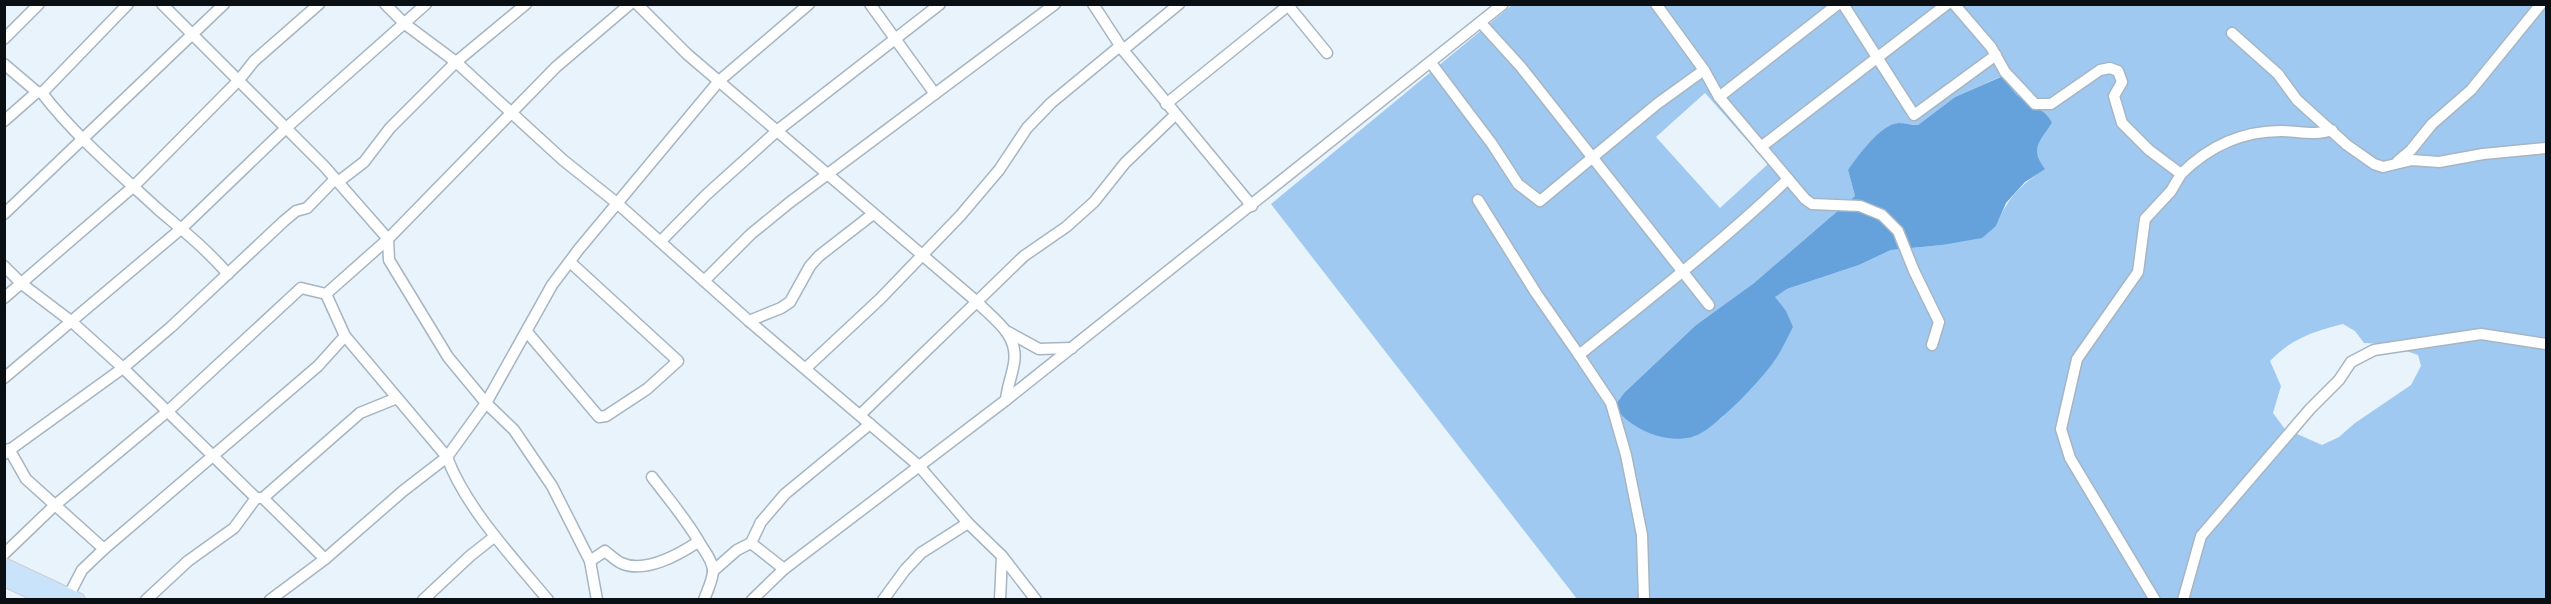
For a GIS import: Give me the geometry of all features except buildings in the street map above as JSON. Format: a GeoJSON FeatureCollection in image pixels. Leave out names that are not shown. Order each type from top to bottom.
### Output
{"type":"FeatureCollection","features":[{"type":"Feature","properties":{"kind":"main road"},"geometry":{"type":"LineString","coordinates":[[4,565],[73,597]]}},
{"type":"Feature","properties":{"kind":"main road"},"geometry":{"type":"LineString","coordinates":[[4,579],[49,600]]}},
{"type":"Feature","properties":{"kind":"street"},"geometry":{"type":"LineString","coordinates":[[4,39],[39,4]]}},
{"type":"Feature","properties":{"kind":"street"},"geometry":{"type":"LineString","coordinates":[[4,121],[39,93],[128,4]]}},
{"type":"Feature","properties":{"kind":"street"},"geometry":{"type":"LineString","coordinates":[[162,4],[337,181],[388,239],[389,260],[448,357],[486,403],[514,430],[552,486],[591,561],[597,600]]}},
{"type":"Feature","properties":{"kind":"street"},"geometry":{"type":"LineString","coordinates":[[4,214],[224,4]]}},
{"type":"Feature","properties":{"kind":"street"},"geometry":{"type":"LineString","coordinates":[[4,298],[134,186],[239,80],[254,61],[319,4]]}},
{"type":"Feature","properties":{"kind":"street"},"geometry":{"type":"LineString","coordinates":[[385,4],[405,24],[456,62],[563,160],[618,204],[749,321],[919,466],[968,523],[1002,556],[1036,600]]}},
{"type":"Feature","properties":{"kind":"street"},"geometry":{"type":"LineString","coordinates":[[4,378],[182,228],[285,129],[426,4]]}},
{"type":"Feature","properties":{"kind":"street"},"geometry":{"type":"LineString","coordinates":[[104,549],[26,479],[6,452],[123,368],[171,327],[284,220],[296,211],[307,208],[337,181],[363,162],[390,128],[456,62],[526,4]]}},
{"type":"Feature","properties":{"kind":"street"},"geometry":{"type":"LineString","coordinates":[[326,294],[388,239],[556,67],[630,4]]}},
{"type":"Feature","properties":{"kind":"street"},"geometry":{"type":"LineString","coordinates":[[637,4],[687,54],[924,255],[1008,332],[1039,348],[1072,348]]}},
{"type":"Feature","properties":{"kind":"street"},"geometry":{"type":"LineString","coordinates":[[270,600],[325,559],[403,491],[447,457],[486,403],[552,285],[570,262],[719,81],[810,4]]}},
{"type":"Feature","properties":{"kind":"street"},"geometry":{"type":"LineString","coordinates":[[870,4],[935,94]]}},
{"type":"Feature","properties":{"kind":"street"},"geometry":{"type":"LineString","coordinates":[[661,242],[706,195],[778,130],[940,4]]}},
{"type":"Feature","properties":{"kind":"street"},"geometry":{"type":"LineString","coordinates":[[704,281],[751,234],[1055,4]]}},
{"type":"Feature","properties":{"kind":"street"},"geometry":{"type":"LineString","coordinates":[[1093,4],[1122,48],[1166,104],[1252,206]]}},
{"type":"Feature","properties":{"kind":"street"},"geometry":{"type":"LineString","coordinates":[[806,368],[924,255],[999,170],[1027,128],[1043,111],[1179,4]]}},
{"type":"Feature","properties":{"kind":"street"},"geometry":{"type":"LineString","coordinates":[[1656,4],[1704,70],[1719,97],[1805,199],[1812,204],[1860,206],[1882,215],[1898,231],[1914,271],[1939,322],[1932,345]]}},
{"type":"Feature","properties":{"kind":"street"},"geometry":{"type":"LineString","coordinates":[[1719,97],[1838,4]]}},
{"type":"Feature","properties":{"kind":"street"},"geometry":{"type":"LineString","coordinates":[[1843,4],[1914,115],[1996,55]]}},
{"type":"Feature","properties":{"kind":"street"},"geometry":{"type":"LineString","coordinates":[[1761,147],[1947,4]]}},
{"type":"Feature","properties":{"kind":"street"},"geometry":{"type":"LineString","coordinates":[[1954,4],[1996,55],[2005,72],[2035,104],[2051,104],[2100,70],[2110,68],[2118,71],[2122,82],[2114,96],[2122,123],[2149,150],[2181,174]]}},
{"type":"Feature","properties":{"kind":"street"},"geometry":{"type":"LineString","coordinates":[[2395,164],[2411,150],[2432,124],[2471,90],[2541,4]]}},
{"type":"Feature","properties":{"kind":"street"},"geometry":{"type":"LineString","coordinates":[[1166,104],[1289,5],[1327,53]]}},
{"type":"Feature","properties":{"kind":"street"},"geometry":{"type":"LineString","coordinates":[[752,600],[784,569],[1006,400],[1252,206],[1481,23],[1495,7]]}},
{"type":"Feature","properties":{"kind":"street"},"geometry":{"type":"LineString","coordinates":[[1481,23],[1521,67],[1709,305]]}},
{"type":"Feature","properties":{"kind":"street"},"geometry":{"type":"LineString","coordinates":[[2232,33],[2278,74],[2296,100],[2347,145],[2374,164],[2383,167],[2412,160],[2439,162],[2483,154],[2547,148]]}},
{"type":"Feature","properties":{"kind":"street"},"geometry":{"type":"LineString","coordinates":[[1431,63],[1492,144],[1518,184],[1540,201],[1657,104],[1704,70]]}},
{"type":"Feature","properties":{"kind":"street"},"geometry":{"type":"LineString","coordinates":[[4,64],[39,93],[59,116],[205,248],[228,274]]}},
{"type":"Feature","properties":{"kind":"street"},"geometry":{"type":"LineString","coordinates":[[860,415],[1024,256],[1066,227],[1088,208],[1125,163],[1176,115]]}},
{"type":"Feature","properties":{"kind":"street"},"geometry":{"type":"LineString","coordinates":[[2155,600],[2070,458],[2061,429],[2077,359],[2138,272],[2145,219],[2171,191],[2181,174],[2192,163],[2220,143],[2251,133],[2280,131],[2322,134],[2332,130]]}},
{"type":"Feature","properties":{"kind":"street"},"geometry":{"type":"LineString","coordinates":[[1579,355],[1683,271],[1788,179]]}},
{"type":"Feature","properties":{"kind":"street"},"geometry":{"type":"LineString","coordinates":[[1478,200],[1536,293],[1611,403],[1626,455],[1642,535],[1644,600]]}},
{"type":"Feature","properties":{"kind":"street"},"geometry":{"type":"LineString","coordinates":[[749,321],[790,302],[810,266],[819,256],[873,214]]}},
{"type":"Feature","properties":{"kind":"street"},"geometry":{"type":"LineString","coordinates":[[527,332],[599,417],[606,416],[647,389],[678,361],[570,262]]}},
{"type":"Feature","properties":{"kind":"street"},"geometry":{"type":"LineString","coordinates":[[4,266],[22,284],[72,322],[123,368],[213,458],[325,559]]}},
{"type":"Feature","properties":{"kind":"street"},"geometry":{"type":"LineString","coordinates":[[4,554],[54,506],[168,411],[301,288],[326,294]]}},
{"type":"Feature","properties":{"kind":"street"},"geometry":{"type":"LineString","coordinates":[[326,294],[345,336],[447,457],[452,471],[495,537],[549,600]]}},
{"type":"Feature","properties":{"kind":"street"},"geometry":{"type":"LineString","coordinates":[[1006,400],[1015,361],[1013,344],[1008,332]]}},
{"type":"Feature","properties":{"kind":"street"},"geometry":{"type":"LineString","coordinates":[[2183,600],[2201,536],[2310,409],[2339,380],[2351,362],[2374,350],[2481,334],[2547,344]]}},
{"type":"Feature","properties":{"kind":"street"},"geometry":{"type":"LineString","coordinates":[[73,597],[82,570],[318,366],[345,336]]}},
{"type":"Feature","properties":{"kind":"street"},"geometry":{"type":"LineString","coordinates":[[146,600],[188,561],[234,528],[259,498],[360,413],[398,398]]}},
{"type":"Feature","properties":{"kind":"street"},"geometry":{"type":"LineString","coordinates":[[713,571],[737,550],[751,543],[761,522],[785,494],[870,424]]}},
{"type":"Feature","properties":{"kind":"street"},"geometry":{"type":"LineString","coordinates":[[652,477],[676,510],[691,525],[698,542],[710,557],[713,571],[704,600]]}},
{"type":"Feature","properties":{"kind":"street"},"geometry":{"type":"LineString","coordinates":[[883,600],[921,553],[968,523]]}},
{"type":"Feature","properties":{"kind":"street"},"geometry":{"type":"LineString","coordinates":[[423,600],[470,556],[495,537]]}},
{"type":"Feature","properties":{"kind":"street"},"geometry":{"type":"LineString","coordinates":[[591,561],[605,551],[622,564],[651,566],[698,542]]}},
{"type":"Feature","properties":{"kind":"street"},"geometry":{"type":"LineString","coordinates":[[751,543],[784,569]]}},
{"type":"Feature","properties":{"kind":"street"},"geometry":{"type":"LineString","coordinates":[[1000,600],[1002,556]]}},
{"type":"Feature","properties":{"kind":"shaded area"},"geometry":{"type":"Polygon","coordinates":[[[1512,5],[2546,5],[2546,599],[1577,599],[1271,204],[1512,5]],[[2002,76],[1955,97],[1918,125],[1896,123],[1848,170],[1855,196],[1754,283],[1696,325],[1625,392],[1694,437],[1723,417],[1775,360],[1774,297],[1787,289],[1859,265],[1891,250],[1942,245],[1996,226],[2015,193],[2044,169],[2037,156],[2037,150],[2040,140],[2052,123],[2014,93],[2002,76]],[[1705,93],[1656,137],[1720,208],[1768,164],[1705,93]],[[2343,324],[2295,341],[2270,361],[2281,386],[2273,413],[2284,428],[2322,445],[2339,437],[2355,423],[2411,385],[2421,366],[2418,355],[2386,344],[2364,343],[2355,331],[2343,324]]]}},
{"type":"Feature","properties":{"kind":"shaded area"},"geometry":{"type":"Polygon","coordinates":[[[2003,76],[2014,92],[2045,113],[2052,123],[2040,140],[2037,150],[2040,162],[2045,169],[2025,182],[2006,203],[1996,226],[1982,238],[1891,250],[1859,265],[1787,289],[1775,297],[1786,311],[1793,327],[1778,356],[1749,391],[1724,416],[1701,433],[1681,439],[1659,436],[1639,428],[1614,407],[1625,392],[1696,325],[1754,283],[1855,196],[1848,170],[1863,150],[1884,129],[1898,123],[1918,125],[1955,97],[2003,76]]]}}]}
